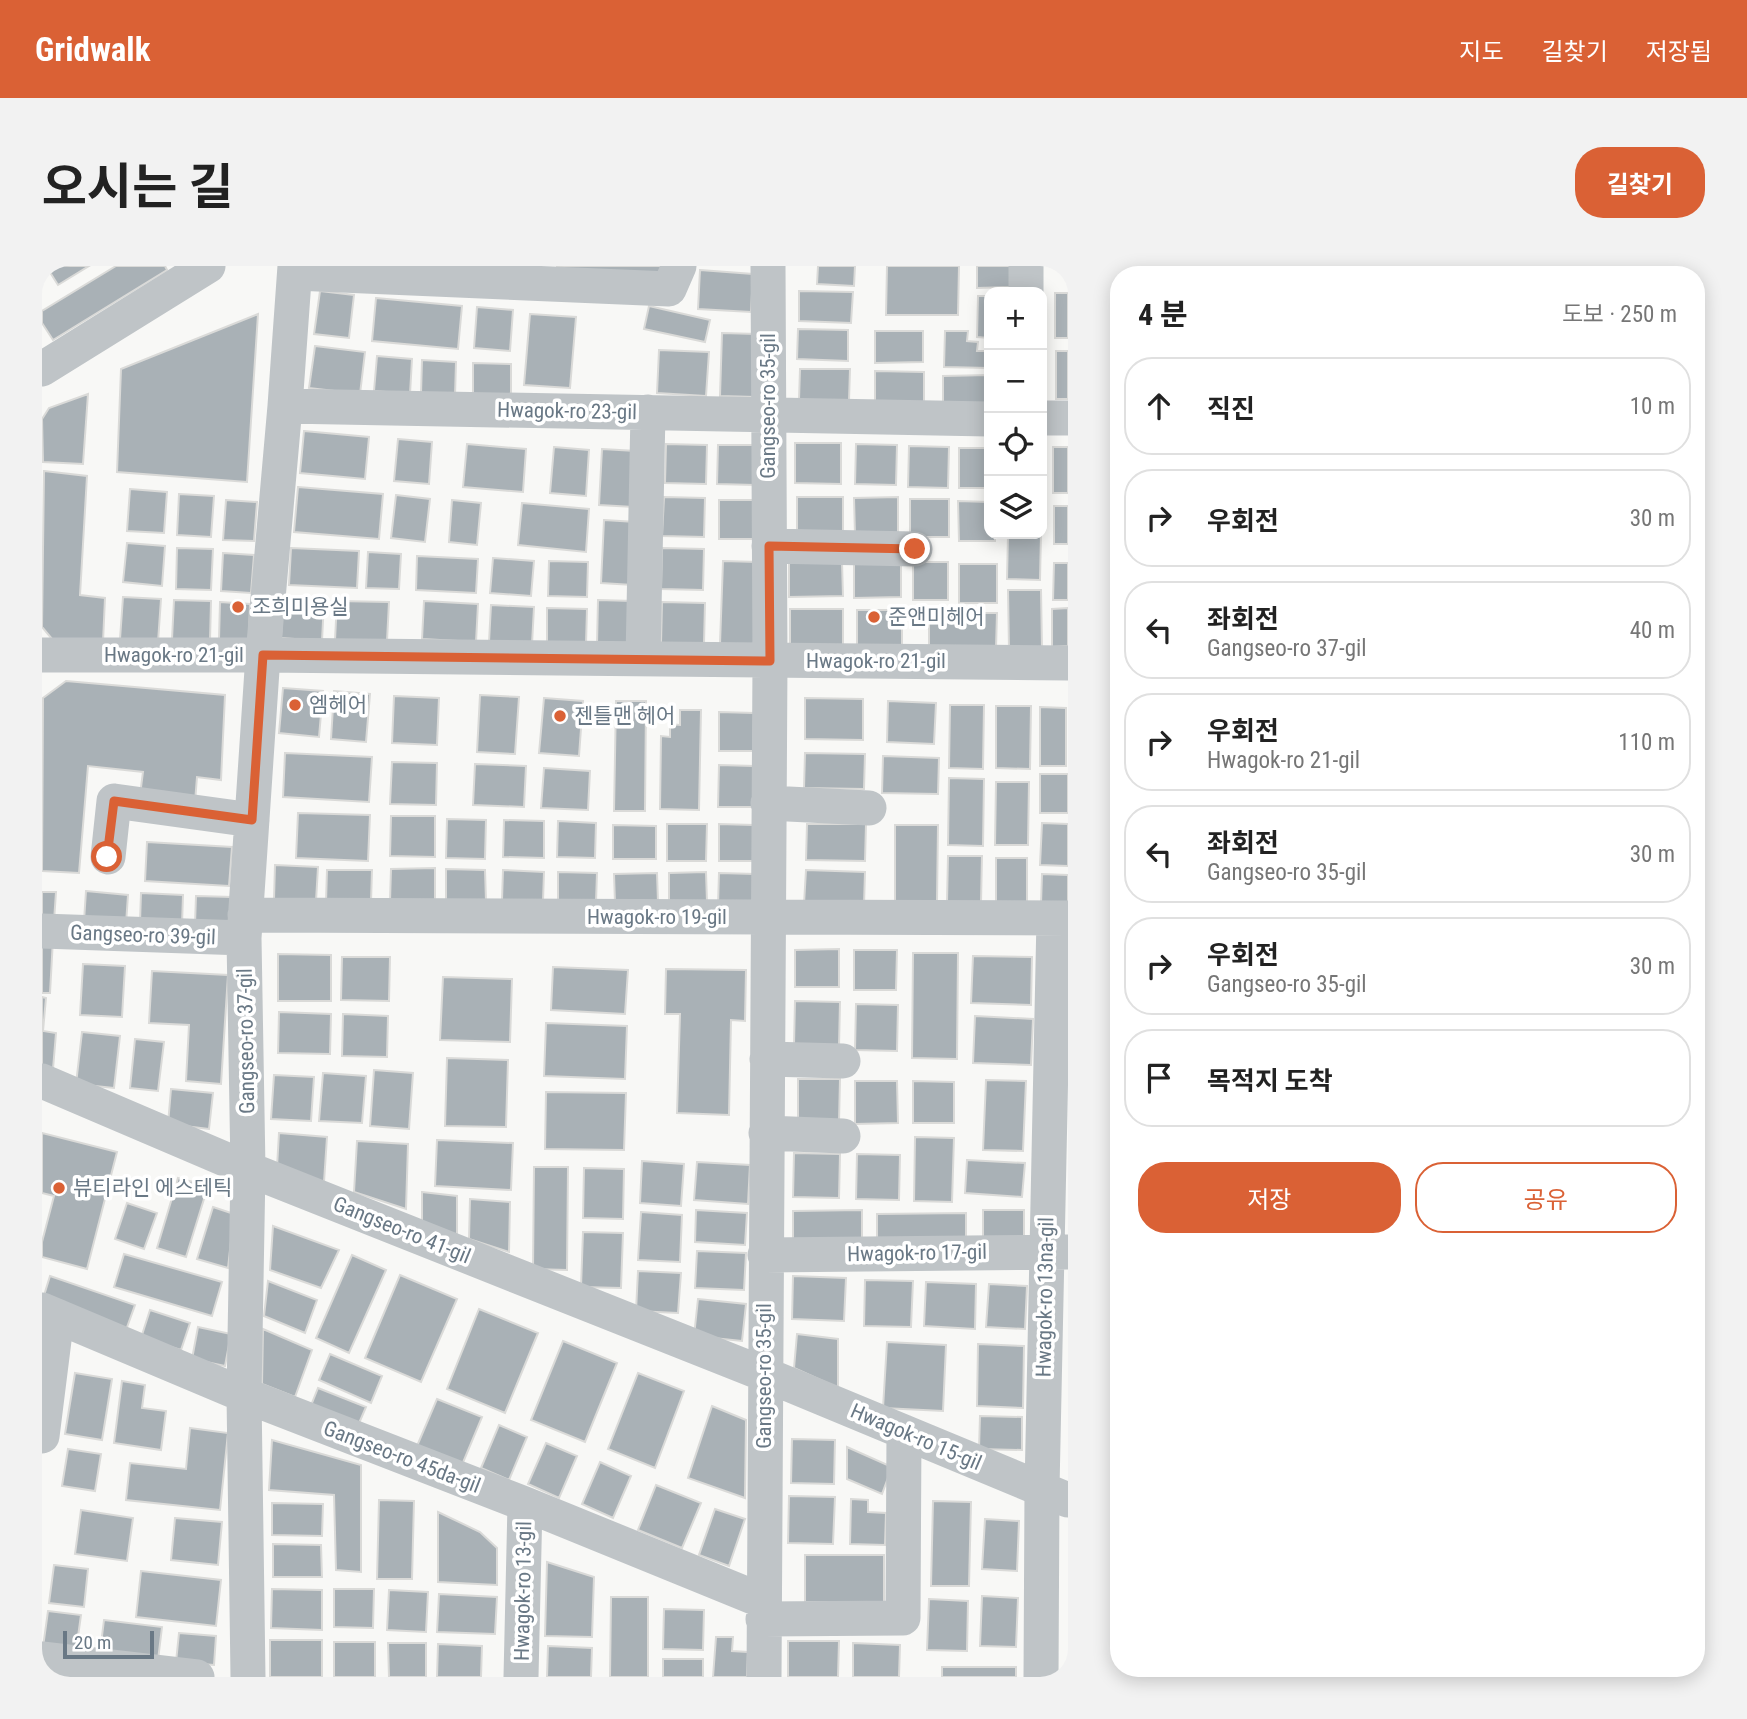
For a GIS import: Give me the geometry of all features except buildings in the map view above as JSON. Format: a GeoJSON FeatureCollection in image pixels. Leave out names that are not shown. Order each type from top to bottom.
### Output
{"type":"FeatureCollection","features":[{"type":"Feature","properties":{"kind":"street"},"geometry":{"type":"LineString","coordinates":[[42,369],[208,266]]}},
{"type":"Feature","properties":{"kind":"street"},"geometry":{"type":"LineString","coordinates":[[285,406],[295,270],[669,289],[679,266]]}},
{"type":"Feature","properties":{"kind":"street","name":"Gangseo-ro 35-gil"},"geometry":{"type":"LineString","coordinates":[[764,1677],[770,661],[768,266]]}},
{"type":"Feature","properties":{"kind":"street"},"geometry":{"type":"LineString","coordinates":[[1026,266],[1026,287]]}},
{"type":"Feature","properties":{"kind":"street","name":"Hwagok-ro 23-gil"},"geometry":{"type":"LineString","coordinates":[[285,406],[984,419]]}},
{"type":"Feature","properties":{"kind":"street","name":"Gangseo-ro 37-gil"},"geometry":{"type":"LineString","coordinates":[[248,1677],[244,1395],[248,1169],[245,926],[263,655],[285,406]]}},
{"type":"Feature","properties":{"kind":"street"},"geometry":{"type":"LineString","coordinates":[[643,659],[648,412]]}},
{"type":"Feature","properties":{"kind":"street"},"geometry":{"type":"LineString","coordinates":[[1047,418],[1068,418]]}},
{"type":"Feature","properties":{"kind":"street"},"geometry":{"type":"LineString","coordinates":[[769,546],[915,549]]}},
{"type":"Feature","properties":{"kind":"street","name":"Hwagok-ro 21-gil"},"geometry":{"type":"LineString","coordinates":[[42,655],[1068,663]]}},
{"type":"Feature","properties":{"kind":"street"},"geometry":{"type":"LineString","coordinates":[[107,857],[114,801],[252,820]]}},
{"type":"Feature","properties":{"kind":"street"},"geometry":{"type":"LineString","coordinates":[[768,803],[869,808]]}},
{"type":"Feature","properties":{"kind":"street","name":"Hwagok-ro 19-gil"},"geometry":{"type":"LineString","coordinates":[[245,926],[768,917],[1061,918]]}},
{"type":"Feature","properties":{"kind":"street","name":"Hwagok-ro 13na-gil"},"geometry":{"type":"LineString","coordinates":[[1041,1677],[1055,1494],[1061,918]]}},
{"type":"Feature","properties":{"kind":"street","name":"Gangseo-ro 39-gil"},"geometry":{"type":"LineString","coordinates":[[42,931],[245,926]]}},
{"type":"Feature","properties":{"kind":"street"},"geometry":{"type":"LineString","coordinates":[[766,1059],[843,1061]]}},
{"type":"Feature","properties":{"kind":"street","name":"Gangseo-ro 41-gil"},"geometry":{"type":"LineString","coordinates":[[42,1081],[248,1169],[764,1374]]}},
{"type":"Feature","properties":{"kind":"street"},"geometry":{"type":"LineString","coordinates":[[766,1133],[843,1136]]}},
{"type":"Feature","properties":{"kind":"street","name":"Hwagok-ro 17-gil"},"geometry":{"type":"LineString","coordinates":[[765,1255],[1057,1252]]}},
{"type":"Feature","properties":{"kind":"street"},"geometry":{"type":"LineString","coordinates":[[42,1436],[49,1313]]}},
{"type":"Feature","properties":{"kind":"street","name":"Gangseo-ro 45da-gil"},"geometry":{"type":"LineString","coordinates":[[49,1313],[244,1395],[525,1504],[763,1610]]}},
{"type":"Feature","properties":{"kind":"street","name":"Hwagok-ro 15-gil"},"geometry":{"type":"LineString","coordinates":[[764,1374],[1055,1494]]}},
{"type":"Feature","properties":{"kind":"street"},"geometry":{"type":"LineString","coordinates":[[763,1610],[904,1618],[904,1432]]}},
{"type":"Feature","properties":{"kind":"street","name":"Hwagok-ro 13-gil"},"geometry":{"type":"LineString","coordinates":[[522,1677],[525,1504]]}},
{"type":"Feature","properties":{"kind":"street"},"geometry":{"type":"LineString","coordinates":[[42,1658],[197,1677]]}},
{"type":"Feature","properties":{"kind":"place","name":"조희미용실"},"geometry":{"type":"Point","coordinates":[238,607]}},
{"type":"Feature","properties":{"kind":"place","name":"준앤미헤어"},"geometry":{"type":"Point","coordinates":[874,617]}},
{"type":"Feature","properties":{"kind":"place","name":"엠헤어"},"geometry":{"type":"Point","coordinates":[295,705]}},
{"type":"Feature","properties":{"kind":"place","name":"젠틀맨 헤어"},"geometry":{"type":"Point","coordinates":[560,716]}},
{"type":"Feature","properties":{"kind":"place","name":"뷰티라인 에스테틱"},"geometry":{"type":"Point","coordinates":[59,1188]}},
{"type":"Feature","properties":{"kind":"route"},"geometry":{"type":"LineString","coordinates":[[107,857],[114,801],[252,820],[263,655],[770,661],[769,546],[915,549]]}}]}
